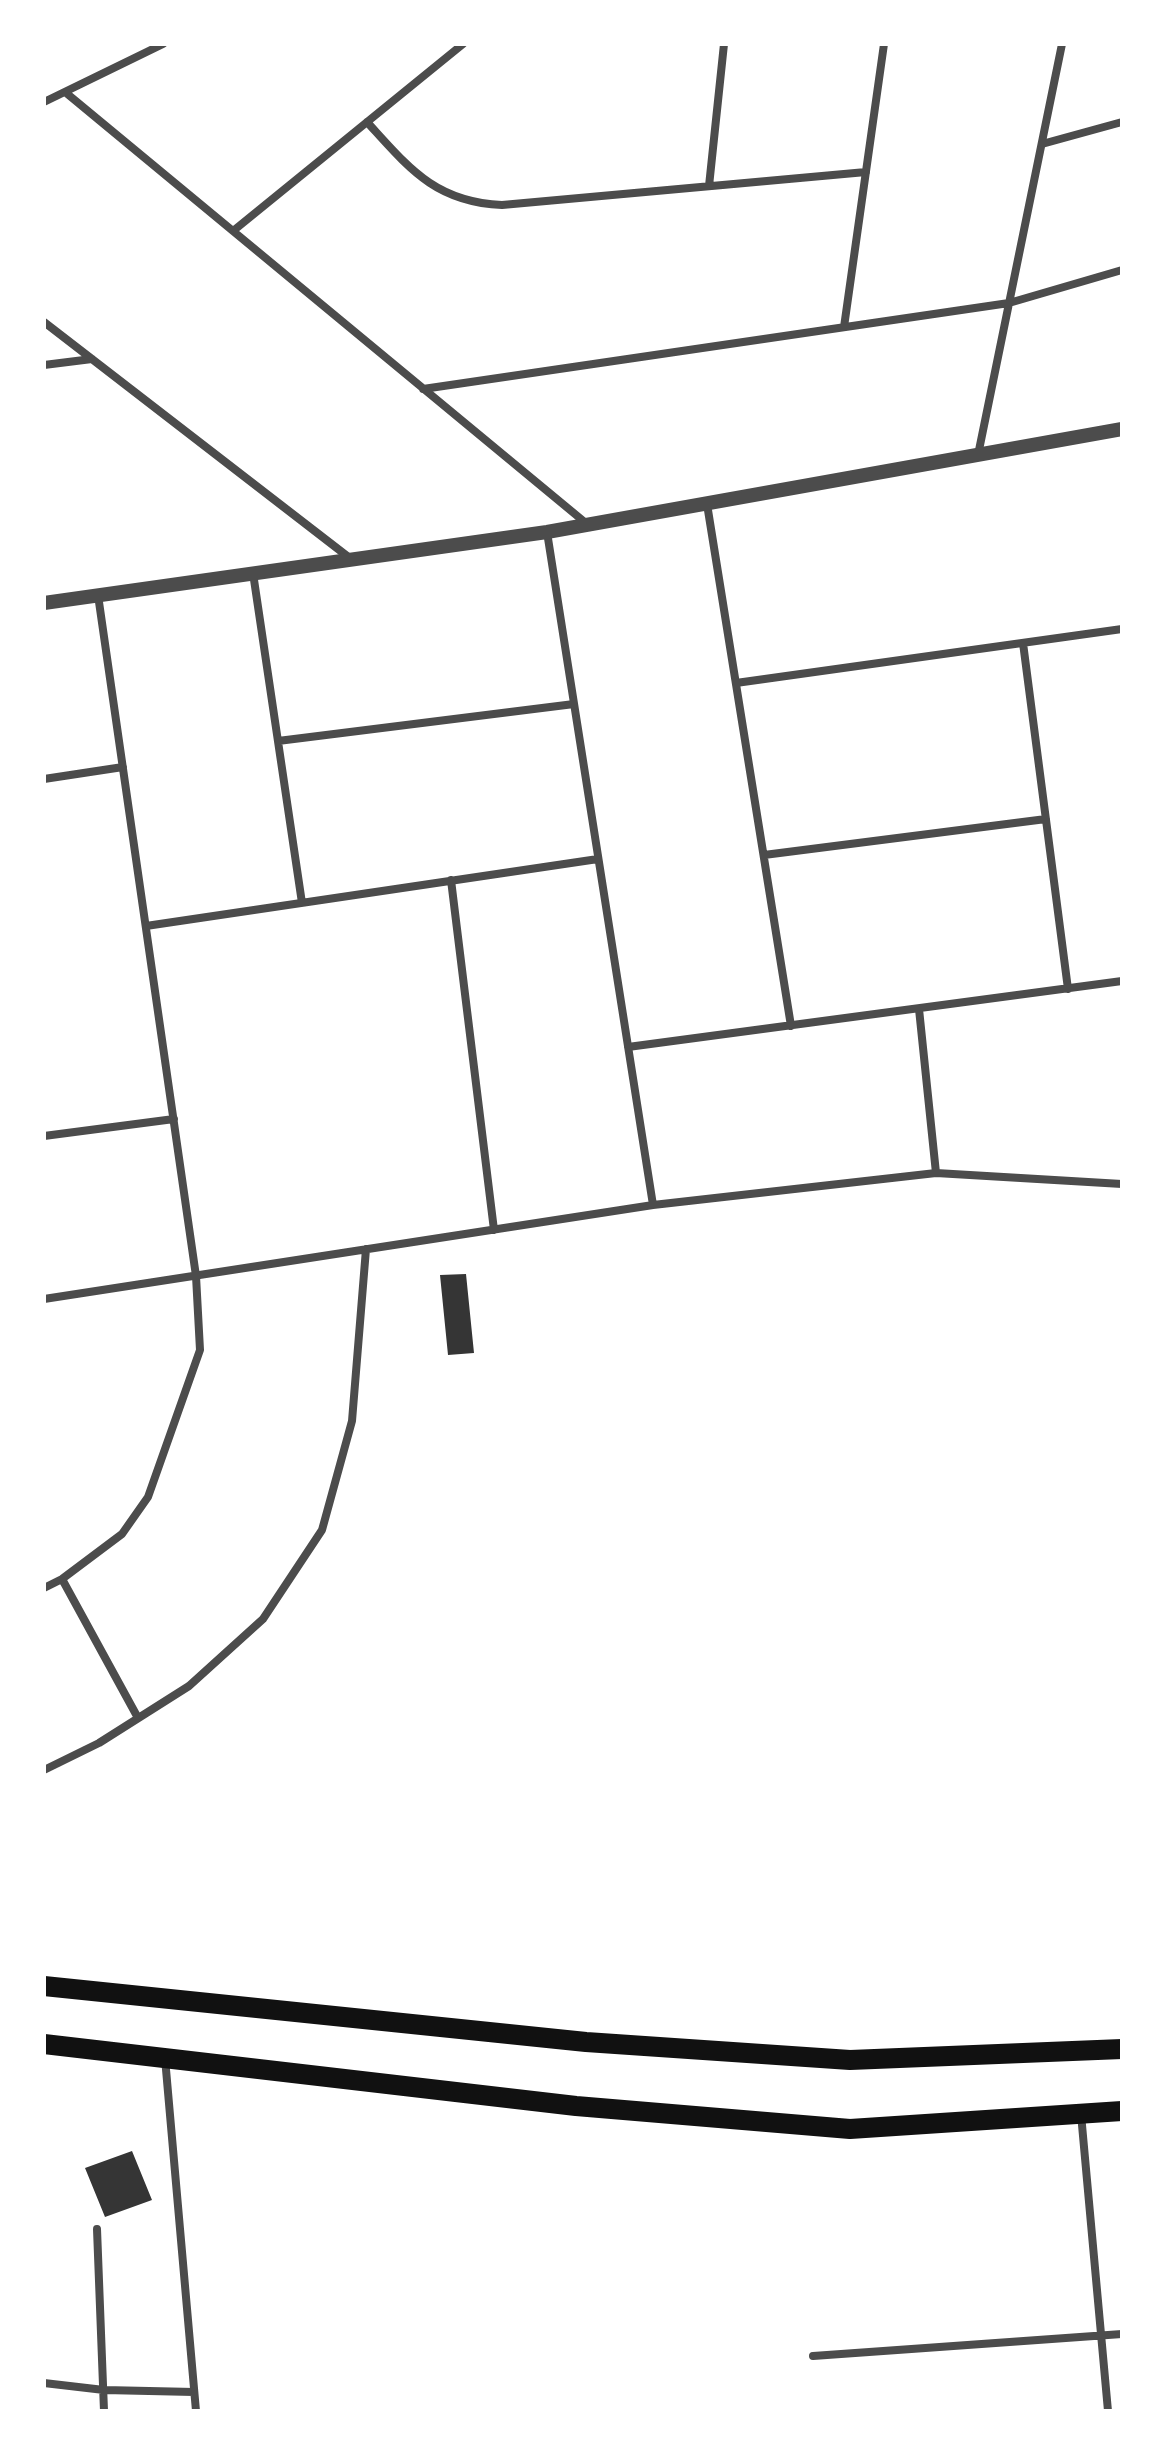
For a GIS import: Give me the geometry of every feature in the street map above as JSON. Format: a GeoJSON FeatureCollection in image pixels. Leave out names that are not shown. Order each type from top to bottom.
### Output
{"type":"FeatureCollection","features":[{"type":"Feature","properties":{"kind":"main road"},"geometry":{"type":"LineString","coordinates":[[44,1986],[586,2042],[850,2060],[1122,2049]]}},
{"type":"Feature","properties":{"kind":"main road"},"geometry":{"type":"LineString","coordinates":[[44,2044],[576,2106],[850,2129],[1122,2111]]}},
{"type":"Feature","properties":{"kind":"street"},"geometry":{"type":"LineString","coordinates":[[44,102],[163,44]]}},
{"type":"Feature","properties":{"kind":"street"},"geometry":{"type":"LineString","coordinates":[[233,231],[463,44]]}},
{"type":"Feature","properties":{"kind":"street"},"geometry":{"type":"LineString","coordinates":[[709,186],[724,44]]}},
{"type":"Feature","properties":{"kind":"street"},"geometry":{"type":"LineString","coordinates":[[844,327],[884,44]]}},
{"type":"Feature","properties":{"kind":"street"},"geometry":{"type":"LineString","coordinates":[[978,455],[1062,44]]}},
{"type":"Feature","properties":{"kind":"street"},"geometry":{"type":"LineString","coordinates":[[65,92],[588,525]]}},
{"type":"Feature","properties":{"kind":"street"},"geometry":{"type":"LineString","coordinates":[[367,122],[412,170],[451,196],[478,204],[502,205],[866,172]]}},
{"type":"Feature","properties":{"kind":"street"},"geometry":{"type":"LineString","coordinates":[[1042,144],[1122,122]]}},
{"type":"Feature","properties":{"kind":"street"},"geometry":{"type":"LineString","coordinates":[[423,389],[1009,303],[1122,270]]}},
{"type":"Feature","properties":{"kind":"street"},"geometry":{"type":"LineString","coordinates":[[44,322],[351,560]]}},
{"type":"Feature","properties":{"kind":"street"},"geometry":{"type":"LineString","coordinates":[[44,365],[92,359]]}},
{"type":"Feature","properties":{"kind":"street"},"geometry":{"type":"LineString","coordinates":[[44,603],[547,532],[1122,429]]}},
{"type":"Feature","properties":{"kind":"street"},"geometry":{"type":"LineString","coordinates":[[707,504],[791,1026]]}},
{"type":"Feature","properties":{"kind":"street"},"geometry":{"type":"LineString","coordinates":[[547,532],[653,1205]]}},
{"type":"Feature","properties":{"kind":"street"},"geometry":{"type":"LineString","coordinates":[[253,573],[302,903]]}},
{"type":"Feature","properties":{"kind":"street"},"geometry":{"type":"LineString","coordinates":[[44,1588],[62,1579],[122,1534],[148,1497],[200,1350],[196,1276],[98,595]]}},
{"type":"Feature","properties":{"kind":"street"},"geometry":{"type":"LineString","coordinates":[[736,683],[1122,629]]}},
{"type":"Feature","properties":{"kind":"street"},"geometry":{"type":"LineString","coordinates":[[1023,643],[1068,989]]}},
{"type":"Feature","properties":{"kind":"street"},"geometry":{"type":"LineString","coordinates":[[278,741],[574,704]]}},
{"type":"Feature","properties":{"kind":"street"},"geometry":{"type":"LineString","coordinates":[[44,779],[123,767]]}},
{"type":"Feature","properties":{"kind":"street"},"geometry":{"type":"LineString","coordinates":[[764,855],[1046,819]]}},
{"type":"Feature","properties":{"kind":"street"},"geometry":{"type":"LineString","coordinates":[[146,926],[598,859]]}},
{"type":"Feature","properties":{"kind":"street"},"geometry":{"type":"LineString","coordinates":[[451,880],[494,1230]]}},
{"type":"Feature","properties":{"kind":"street"},"geometry":{"type":"LineString","coordinates":[[628,1047],[1122,981]]}},
{"type":"Feature","properties":{"kind":"street"},"geometry":{"type":"LineString","coordinates":[[919,1009],[936,1173]]}},
{"type":"Feature","properties":{"kind":"street"},"geometry":{"type":"LineString","coordinates":[[44,1136],[174,1119]]}},
{"type":"Feature","properties":{"kind":"street"},"geometry":{"type":"LineString","coordinates":[[44,1299],[653,1205],[936,1173],[1122,1184]]}},
{"type":"Feature","properties":{"kind":"street"},"geometry":{"type":"LineString","coordinates":[[44,1770],[99,1743],[189,1686],[263,1619],[322,1530],[352,1421],[366,1249]]}},
{"type":"Feature","properties":{"kind":"street"},"geometry":{"type":"LineString","coordinates":[[62,1579],[138,1718]]}},
{"type":"Feature","properties":{"kind":"street"},"geometry":{"type":"LineString","coordinates":[[165,2058],[196,2411]]}},
{"type":"Feature","properties":{"kind":"street"},"geometry":{"type":"LineString","coordinates":[[1081,2114],[1108,2411]]}},
{"type":"Feature","properties":{"kind":"street"},"geometry":{"type":"LineString","coordinates":[[97,2229],[104,2411]]}},
{"type":"Feature","properties":{"kind":"street"},"geometry":{"type":"LineString","coordinates":[[813,2356],[1122,2334]]}},
{"type":"Feature","properties":{"kind":"street"},"geometry":{"type":"LineString","coordinates":[[44,2383],[104,2390],[194,2392]]}},
{"type":"Feature","properties":{"kind":"building"},"geometry":{"type":"Polygon","coordinates":[[[466,1274],[474,1353],[448,1355],[440,1275],[466,1274]]]}},
{"type":"Feature","properties":{"kind":"building"},"geometry":{"type":"Polygon","coordinates":[[[132,2151],[152,2200],[105,2217],[85,2168],[132,2151]]]}}]}
